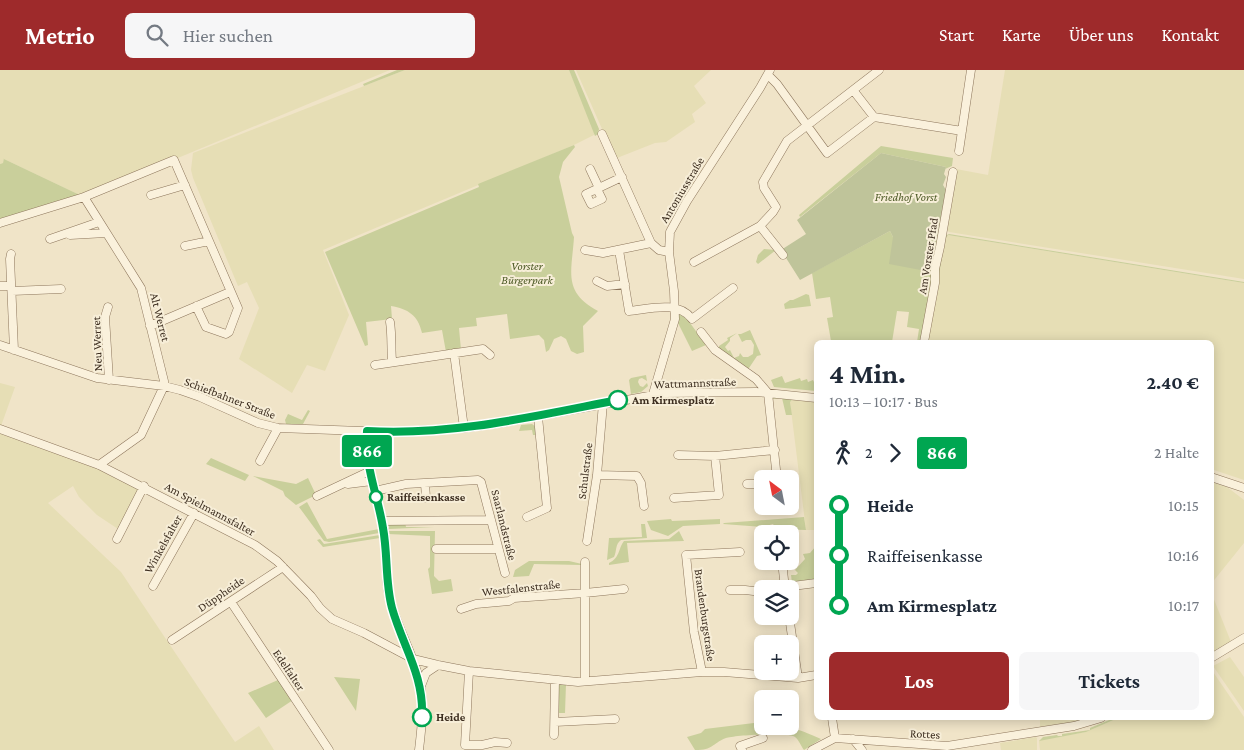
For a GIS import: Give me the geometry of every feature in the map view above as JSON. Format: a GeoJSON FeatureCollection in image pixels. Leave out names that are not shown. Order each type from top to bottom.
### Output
{"type":"FeatureCollection","features":[{"type":"Feature","properties":{"kind":"street"},"geometry":{"type":"LineString","coordinates":[[694,262],[760,226],[774,212],[776,207],[764,188],[763,182],[787,141],[879,70]]}},
{"type":"Feature","properties":{"kind":"street"},"geometry":{"type":"LineString","coordinates":[[959,151],[972,70]]}},
{"type":"Feature","properties":{"kind":"street"},"geometry":{"type":"LineString","coordinates":[[769,72],[827,153],[874,117]]}},
{"type":"Feature","properties":{"kind":"street","name":"Antoniusstraße"},"geometry":{"type":"LineString","coordinates":[[653,394],[674,325],[675,308],[668,252],[670,232],[769,72]]}},
{"type":"Feature","properties":{"kind":"street"},"geometry":{"type":"LineString","coordinates":[[853,90],[874,117],[962,131]]}},
{"type":"Feature","properties":{"kind":"street"},"geometry":{"type":"LineString","coordinates":[[602,134],[651,243],[659,250],[668,252]]}},
{"type":"Feature","properties":{"kind":"street"},"geometry":{"type":"LineString","coordinates":[[0,223],[84,197],[174,160],[238,308],[227,334],[206,327],[196,306]]}},
{"type":"Feature","properties":{"kind":"street"},"geometry":{"type":"LineString","coordinates":[[590,169],[598,189],[622,177]]}},
{"type":"Feature","properties":{"kind":"street","name":"Am Vorster Pfad"},"geometry":{"type":"LineString","coordinates":[[924,340],[952,172]]}},
{"type":"Feature","properties":{"kind":"street"},"geometry":{"type":"LineString","coordinates":[[151,195],[186,185]]}},
{"type":"Feature","properties":{"kind":"street","name":"Alt Werret"},"geometry":{"type":"LineString","coordinates":[[84,197],[141,288],[164,386]]}},
{"type":"Feature","properties":{"kind":"street"},"geometry":{"type":"LineString","coordinates":[[50,239],[99,222]]}},
{"type":"Feature","properties":{"kind":"street"},"geometry":{"type":"LineString","coordinates":[[760,226],[783,255]]}},
{"type":"Feature","properties":{"kind":"street"},"geometry":{"type":"LineString","coordinates":[[59,236],[106,233]]}},
{"type":"Feature","properties":{"kind":"street"},"geometry":{"type":"LineString","coordinates":[[185,246],[209,241]]}},
{"type":"Feature","properties":{"kind":"street"},"geometry":{"type":"LineString","coordinates":[[585,250],[598,253],[651,243]]}},
{"type":"Feature","properties":{"kind":"street"},"geometry":{"type":"LineString","coordinates":[[619,250],[629,311],[664,307],[675,308],[684,311],[692,319],[733,288]]}},
{"type":"Feature","properties":{"kind":"street"},"geometry":{"type":"LineString","coordinates":[[11,254],[14,350]]}},
{"type":"Feature","properties":{"kind":"street"},"geometry":{"type":"LineString","coordinates":[[598,282],[606,286],[624,284]]}},
{"type":"Feature","properties":{"kind":"street"},"geometry":{"type":"LineString","coordinates":[[0,286],[62,289]]}},
{"type":"Feature","properties":{"kind":"street"},"geometry":{"type":"LineString","coordinates":[[150,326],[230,292]]}},
{"type":"Feature","properties":{"kind":"street","name":"Neu Werret"},"geometry":{"type":"LineString","coordinates":[[108,307],[105,316],[109,380]]}},
{"type":"Feature","properties":{"kind":"street"},"geometry":{"type":"LineString","coordinates":[[390,322],[392,361]]}},
{"type":"Feature","properties":{"kind":"street"},"geometry":{"type":"LineString","coordinates":[[701,332],[715,350],[756,379],[768,393],[776,470]]}},
{"type":"Feature","properties":{"kind":"street","name":"Schiefbahner Straße"},"geometry":{"type":"LineString","coordinates":[[0,345],[85,375],[109,380],[164,386],[189,393],[258,423],[278,428],[367,431]]}},
{"type":"Feature","properties":{"kind":"street"},"geometry":{"type":"LineString","coordinates":[[375,365],[483,349],[490,354]]}},
{"type":"Feature","properties":{"kind":"street"},"geometry":{"type":"LineString","coordinates":[[454,353],[464,428]]}},
{"type":"Feature","properties":{"kind":"street"},"geometry":{"type":"LineString","coordinates":[[99,464],[141,435],[164,386]]}},
{"type":"Feature","properties":{"kind":"street","name":"Wattmannstraße"},"geometry":{"type":"LineString","coordinates":[[367,431],[417,431],[464,428],[538,417],[653,394],[768,393],[814,398]]}},
{"type":"Feature","properties":{"kind":"street","name":"Schulstraße"},"geometry":{"type":"LineString","coordinates":[[587,540],[597,475],[603,403]]}},
{"type":"Feature","properties":{"kind":"street"},"geometry":{"type":"LineString","coordinates":[[527,517],[547,508],[538,417]]}},
{"type":"Feature","properties":{"kind":"street","name":"Am Spielmannsfalter"},"geometry":{"type":"LineString","coordinates":[[0,428],[99,464],[144,486],[262,550],[283,567],[328,616],[413,659]]}},
{"type":"Feature","properties":{"kind":"street","name":"Schiefbahner Straße"},"geometry":{"type":"LineString","coordinates":[[260,461],[278,428]]}},
{"type":"Feature","properties":{"kind":"street"},"geometry":{"type":"LineString","coordinates":[[367,431],[367,456],[382,521],[389,593],[421,686],[423,712],[420,750]]}},
{"type":"Feature","properties":{"kind":"street"},"geometry":{"type":"LineString","coordinates":[[678,455],[715,456],[775,450]]}},
{"type":"Feature","properties":{"kind":"street"},"geometry":{"type":"LineString","coordinates":[[674,498],[718,495],[715,456]]}},
{"type":"Feature","properties":{"kind":"street"},"geometry":{"type":"LineString","coordinates":[[317,496],[370,471]]}},
{"type":"Feature","properties":{"kind":"street"},"geometry":{"type":"LineString","coordinates":[[597,475],[637,476],[641,483],[644,506]]}},
{"type":"Feature","properties":{"kind":"street"},"geometry":{"type":"LineString","coordinates":[[1214,478],[1244,488]]}},
{"type":"Feature","properties":{"kind":"street","name":"Saarlandstraße"},"geometry":{"type":"LineString","coordinates":[[426,483],[478,480],[481,482],[505,573]]}},
{"type":"Feature","properties":{"kind":"street"},"geometry":{"type":"LineString","coordinates":[[341,484],[372,481]]}},
{"type":"Feature","properties":{"kind":"street"},"geometry":{"type":"LineString","coordinates":[[375,491],[406,484],[426,483],[426,498]]}},
{"type":"Feature","properties":{"kind":"street"},"geometry":{"type":"LineString","coordinates":[[747,484],[754,484]]}},
{"type":"Feature","properties":{"kind":"street"},"geometry":{"type":"LineString","coordinates":[[117,539],[144,486]]}},
{"type":"Feature","properties":{"kind":"street","name":"Winkelsfalter"},"geometry":{"type":"LineString","coordinates":[[153,586],[194,513]]}},
{"type":"Feature","properties":{"kind":"street"},"geometry":{"type":"LineString","coordinates":[[382,521],[491,520]]}},
{"type":"Feature","properties":{"kind":"street"},"geometry":{"type":"LineString","coordinates":[[436,549],[498,549]]}},
{"type":"Feature","properties":{"kind":"street","name":"Brandenburgstraße"},"geometry":{"type":"LineString","coordinates":[[702,672],[694,632],[686,555],[740,552]]}},
{"type":"Feature","properties":{"kind":"street"},"geometry":{"type":"LineString","coordinates":[[585,562],[585,681]]}},
{"type":"Feature","properties":{"kind":"street","name":"Düppheide"},"geometry":{"type":"LineString","coordinates":[[172,640],[283,567]]}},
{"type":"Feature","properties":{"kind":"street"},"geometry":{"type":"LineString","coordinates":[[799,586],[814,583]]}},
{"type":"Feature","properties":{"kind":"street","name":"Westfalenstraße"},"geometry":{"type":"LineString","coordinates":[[461,608],[476,604],[509,601],[514,598],[624,589]]}},
{"type":"Feature","properties":{"kind":"street"},"geometry":{"type":"LineString","coordinates":[[730,590],[754,591]]}},
{"type":"Feature","properties":{"kind":"street","name":"Edelfalter"},"geometry":{"type":"LineString","coordinates":[[230,602],[329,750]]}},
{"type":"Feature","properties":{"kind":"street"},"geometry":{"type":"LineString","coordinates":[[387,645],[397,640],[401,632]]}},
{"type":"Feature","properties":{"kind":"street"},"geometry":{"type":"LineString","coordinates":[[1214,656],[1244,638]]}},
{"type":"Feature","properties":{"kind":"street"},"geometry":{"type":"LineString","coordinates":[[413,659],[469,671],[555,680],[585,681],[702,672],[754,674]]}},
{"type":"Feature","properties":{"kind":"street"},"geometry":{"type":"LineString","coordinates":[[421,686],[426,673],[438,665]]}},
{"type":"Feature","properties":{"kind":"street"},"geometry":{"type":"LineString","coordinates":[[469,671],[466,745],[507,742]]}},
{"type":"Feature","properties":{"kind":"street"},"geometry":{"type":"LineString","coordinates":[[799,678],[814,675]]}},
{"type":"Feature","properties":{"kind":"street"},"geometry":{"type":"LineString","coordinates":[[554,736],[555,680]]}},
{"type":"Feature","properties":{"kind":"street"},"geometry":{"type":"LineString","coordinates":[[555,722],[614,719]]}},
{"type":"Feature","properties":{"kind":"street"},"geometry":{"type":"LineString","coordinates":[[812,750],[834,738],[832,720]]}},
{"type":"Feature","properties":{"kind":"street","name":"Rottes"},"geometry":{"type":"LineString","coordinates":[[834,738],[939,747],[1038,732],[1094,720]]}},
{"type":"Feature","properties":{"kind":"street"},"geometry":{"type":"LineString","coordinates":[[742,750],[740,746],[763,738]]}},
{"type":"Feature","properties":{"kind":"street"},"geometry":{"type":"LineString","coordinates":[[853,739],[862,750]]}},
{"type":"Feature","properties":{"kind":"shaded area"},"geometry":{"type":"Polygon","coordinates":[[[0,70],[390,70],[84,197],[4,159],[3,163],[0,164],[0,70]]]}},
{"type":"Feature","properties":{"kind":"shaded area"},"geometry":{"type":"Polygon","coordinates":[[[405,70],[569,70],[595,131],[594,135],[323,250],[349,315],[325,371],[307,365],[292,393],[239,359],[259,308],[247,282],[238,286],[193,178],[191,170],[193,153],[405,70]]]}},
{"type":"Feature","properties":{"kind":"shaded area"},"geometry":{"type":"Polygon","coordinates":[[[576,70],[711,70],[694,86],[706,103],[692,114],[695,122],[666,142],[655,143],[617,158],[614,156],[576,70]]]}},
{"type":"Feature","properties":{"kind":"shaded area"},"geometry":{"type":"Polygon","coordinates":[[[1005,70],[1244,70],[1244,279],[949,232],[947,230],[956,169],[988,175],[1005,70]]]}},
{"type":"Feature","properties":{"kind":"shaded area"},"geometry":{"type":"Polygon","coordinates":[[[948,235],[1244,283],[1244,480],[1214,470],[1214,340],[928,340],[945,239],[948,235]]]}},
{"type":"Feature","properties":{"kind":"shaded area"},"geometry":{"type":"Polygon","coordinates":[[[0,383],[15,387],[1,426],[0,426],[0,383]]]}},
{"type":"Feature","properties":{"kind":"shaded area"},"geometry":{"type":"Polygon","coordinates":[[[794,399],[814,402],[814,530],[806,530],[790,402],[794,399]]]}},
{"type":"Feature","properties":{"kind":"shaded area"},"geometry":{"type":"Polygon","coordinates":[[[0,432],[95,466],[139,488],[118,529],[97,515],[79,497],[73,486],[48,503],[121,572],[235,742],[259,726],[274,750],[0,750],[0,432]]]}},
{"type":"Feature","properties":{"kind":"shaded area"},"geometry":{"type":"Polygon","coordinates":[[[1214,483],[1227,487],[1244,500],[1244,543],[1214,580],[1214,483]]]}},
{"type":"Feature","properties":{"kind":"shaded area"},"geometry":{"type":"Polygon","coordinates":[[[1214,600],[1231,642],[1214,652],[1214,600]]]}},
{"type":"Feature","properties":{"kind":"shaded area"},"geometry":{"type":"Polygon","coordinates":[[[1230,657],[1244,677],[1244,711],[1214,667],[1214,665],[1230,657]]]}},
{"type":"Feature","properties":{"kind":"shaded area"},"geometry":{"type":"Polygon","coordinates":[[[1214,673],[1244,717],[1244,750],[1040,750],[1039,741],[1041,740],[1086,732],[1113,720],[1214,720],[1214,673]]]}},
{"type":"Feature","properties":{"kind":"shaded area"},"geometry":{"type":"Polygon","coordinates":[[[1040,720],[1085,720],[1040,727],[1040,720]]]}},
{"type":"Feature","properties":{"kind":"shaded area"},"geometry":{"type":"Polygon","coordinates":[[[1037,738],[1037,750],[1001,750],[1000,743],[1037,738]]]}},
{"type":"Feature","properties":{"kind":"green space"},"geometry":{"type":"Polygon","coordinates":[[[397,70],[405,70],[364,86],[363,84],[397,70]]]}},
{"type":"Feature","properties":{"kind":"green space"},"geometry":{"type":"Polygon","coordinates":[[[569,70],[574,70],[599,129],[598,134],[595,136],[569,70]]]}},
{"type":"Feature","properties":{"kind":"green space","name":"Vorster Bürgerpark"},"geometry":{"type":"Polygon","coordinates":[[[574,145],[575,147],[563,162],[559,177],[574,237],[571,270],[574,288],[587,304],[598,311],[583,326],[584,352],[577,354],[571,351],[566,339],[561,336],[554,339],[549,350],[546,352],[544,340],[539,335],[510,339],[507,314],[476,318],[477,326],[459,328],[461,350],[446,352],[442,330],[422,333],[415,317],[407,311],[391,306],[392,319],[366,322],[368,345],[365,346],[325,252],[479,187],[478,184],[574,145]]]}},
{"type":"Feature","properties":{"kind":"green space"},"geometry":{"type":"Polygon","coordinates":[[[881,146],[953,158],[952,166],[945,169],[946,167],[881,153],[800,217],[799,215],[881,146]]]}},
{"type":"Feature","properties":{"kind":"green space","name":"Friedhof Vorst"},"geometry":{"type":"Polygon","coordinates":[[[881,153],[946,167],[944,174],[946,177],[943,185],[946,190],[931,272],[889,264],[893,237],[890,231],[800,280],[781,250],[806,234],[797,220],[881,153]]]}},
{"type":"Feature","properties":{"kind":"green space"},"geometry":{"type":"Polygon","coordinates":[[[4,158],[84,197],[0,222],[0,164],[3,163],[4,158]]]}},
{"type":"Feature","properties":{"kind":"green space"},"geometry":{"type":"Polygon","coordinates":[[[890,231],[893,237],[933,272],[921,340],[917,340],[919,329],[907,327],[909,312],[897,311],[892,340],[831,340],[827,318],[833,317],[830,297],[816,299],[812,273],[890,231]]]}},
{"type":"Feature","properties":{"kind":"green space"},"geometry":{"type":"Polygon","coordinates":[[[949,234],[1244,283],[948,235],[945,239],[928,340],[926,340],[945,236],[949,234]]]}},
{"type":"Feature","properties":{"kind":"green space"},"geometry":{"type":"Polygon","coordinates":[[[764,249],[776,250],[758,264],[756,262],[758,255],[764,249]]]}},
{"type":"Feature","properties":{"kind":"green space"},"geometry":{"type":"Polygon","coordinates":[[[806,294],[809,295],[811,306],[785,309],[784,304],[806,294]]]}},
{"type":"Feature","properties":{"kind":"green space"},"geometry":{"type":"Polygon","coordinates":[[[679,315],[685,316],[706,345],[692,351],[678,323],[679,315]]]}},
{"type":"Feature","properties":{"kind":"green space"},"geometry":{"type":"Polygon","coordinates":[[[750,330],[761,355],[757,356],[749,368],[746,369],[719,349],[719,346],[728,340],[727,338],[737,333],[730,338],[725,347],[728,351],[730,350],[734,358],[739,356],[740,353],[743,357],[748,357],[753,354],[754,345],[751,340],[742,342],[738,334],[750,330]]]}},
{"type":"Feature","properties":{"kind":"green space"},"geometry":{"type":"Polygon","coordinates":[[[646,375],[647,381],[642,378],[638,382],[640,386],[643,387],[647,383],[648,386],[641,392],[631,394],[629,380],[646,375]]]}},
{"type":"Feature","properties":{"kind":"green space"},"geometry":{"type":"Polygon","coordinates":[[[782,376],[785,383],[800,378],[801,381],[807,379],[808,382],[813,380],[814,391],[774,387],[771,380],[782,376]]]}},
{"type":"Feature","properties":{"kind":"green space"},"geometry":{"type":"Polygon","coordinates":[[[771,396],[814,402],[793,399],[790,402],[792,415],[786,415],[782,398],[771,399],[771,396]]]}},
{"type":"Feature","properties":{"kind":"green space"},"geometry":{"type":"Polygon","coordinates":[[[308,410],[310,411],[303,424],[286,424],[285,420],[288,414],[302,420],[308,410]]]}},
{"type":"Feature","properties":{"kind":"green space"},"geometry":{"type":"Polygon","coordinates":[[[532,424],[536,427],[537,435],[533,435],[532,430],[519,431],[521,425],[532,424]]]}},
{"type":"Feature","properties":{"kind":"green space"},"geometry":{"type":"Polygon","coordinates":[[[211,458],[249,475],[245,481],[206,464],[211,458]]]}},
{"type":"Feature","properties":{"kind":"green space"},"geometry":{"type":"Polygon","coordinates":[[[253,476],[296,484],[308,478],[316,495],[296,505],[285,496],[283,491],[253,476]]]}},
{"type":"Feature","properties":{"kind":"green space"},"geometry":{"type":"Polygon","coordinates":[[[307,502],[327,539],[379,529],[379,533],[329,542],[324,541],[299,507],[307,502]]]}},
{"type":"Feature","properties":{"kind":"green space"},"geometry":{"type":"Polygon","coordinates":[[[804,517],[806,530],[799,530],[799,525],[773,524],[754,526],[724,523],[804,517]]]}},
{"type":"Feature","properties":{"kind":"green space"},"geometry":{"type":"Polygon","coordinates":[[[671,519],[672,521],[720,519],[720,524],[683,526],[668,536],[651,530],[647,521],[671,519]]]}},
{"type":"Feature","properties":{"kind":"green space"},"geometry":{"type":"Polygon","coordinates":[[[389,522],[405,522],[406,527],[434,527],[389,529],[389,522]]]}},
{"type":"Feature","properties":{"kind":"green space"},"geometry":{"type":"Polygon","coordinates":[[[641,524],[645,524],[647,538],[621,540],[614,557],[607,560],[609,538],[642,537],[641,524]]]}},
{"type":"Feature","properties":{"kind":"green space"},"geometry":{"type":"Polygon","coordinates":[[[388,531],[435,531],[434,576],[439,581],[451,579],[453,591],[432,594],[428,569],[430,567],[430,536],[388,534],[388,531]]]}},
{"type":"Feature","properties":{"kind":"green space"},"geometry":{"type":"Polygon","coordinates":[[[679,531],[684,541],[627,543],[629,562],[609,565],[617,556],[624,541],[669,539],[679,531]]]}},
{"type":"Feature","properties":{"kind":"green space"},"geometry":{"type":"Polygon","coordinates":[[[380,535],[380,538],[323,547],[317,540],[320,539],[324,544],[380,535]]]}},
{"type":"Feature","properties":{"kind":"green space"},"geometry":{"type":"Polygon","coordinates":[[[814,548],[814,580],[799,582],[799,580],[792,580],[791,575],[798,573],[795,570],[799,570],[799,566],[805,559],[803,554],[810,553],[814,548]]]}},
{"type":"Feature","properties":{"kind":"green space"},"geometry":{"type":"Polygon","coordinates":[[[529,561],[569,561],[582,564],[583,591],[581,565],[534,564],[529,576],[513,577],[515,570],[529,561]]]}},
{"type":"Feature","properties":{"kind":"green space"},"geometry":{"type":"Polygon","coordinates":[[[334,677],[360,679],[356,711],[334,677]]]}},
{"type":"Feature","properties":{"kind":"green space"},"geometry":{"type":"Polygon","coordinates":[[[278,680],[293,700],[266,718],[248,693],[278,680]]]}},
{"type":"Feature","properties":{"kind":"green space"},"geometry":{"type":"Polygon","coordinates":[[[562,683],[566,684],[565,713],[559,713],[557,710],[559,685],[562,683]]]}},
{"type":"Feature","properties":{"kind":"green space"},"geometry":{"type":"Polygon","coordinates":[[[1113,720],[1086,732],[1039,741],[1043,737],[1062,736],[1062,734],[1090,730],[1090,728],[1113,720]]]}},
{"type":"Feature","properties":{"kind":"green space"},"geometry":{"type":"Polygon","coordinates":[[[754,723],[754,735],[756,735],[726,738],[709,748],[695,750],[687,737],[701,733],[705,729],[754,723]]]}},
{"type":"Feature","properties":{"kind":"green space"},"geometry":{"type":"Polygon","coordinates":[[[799,730],[821,739],[804,750],[795,737],[791,735],[799,735],[799,730]]]}},
{"type":"Feature","properties":{"kind":"bus line","name":"866"},"geometry":{"type":"LineString","coordinates":[[422,717],[421,686],[413,659],[392,609],[387,579],[384,533],[367,456],[367,431],[417,431],[489,425],[618,400]]}},
{"type":"Feature","properties":{"kind":"place","name":"Am Kirmesplatz"},"geometry":{"type":"Point","coordinates":[618,400]}},
{"type":"Feature","properties":{"kind":"place","name":"Raiffeisenkasse"},"geometry":{"type":"Point","coordinates":[376,497]}},
{"type":"Feature","properties":{"kind":"place","name":"Heide"},"geometry":{"type":"Point","coordinates":[422,717]}}]}
